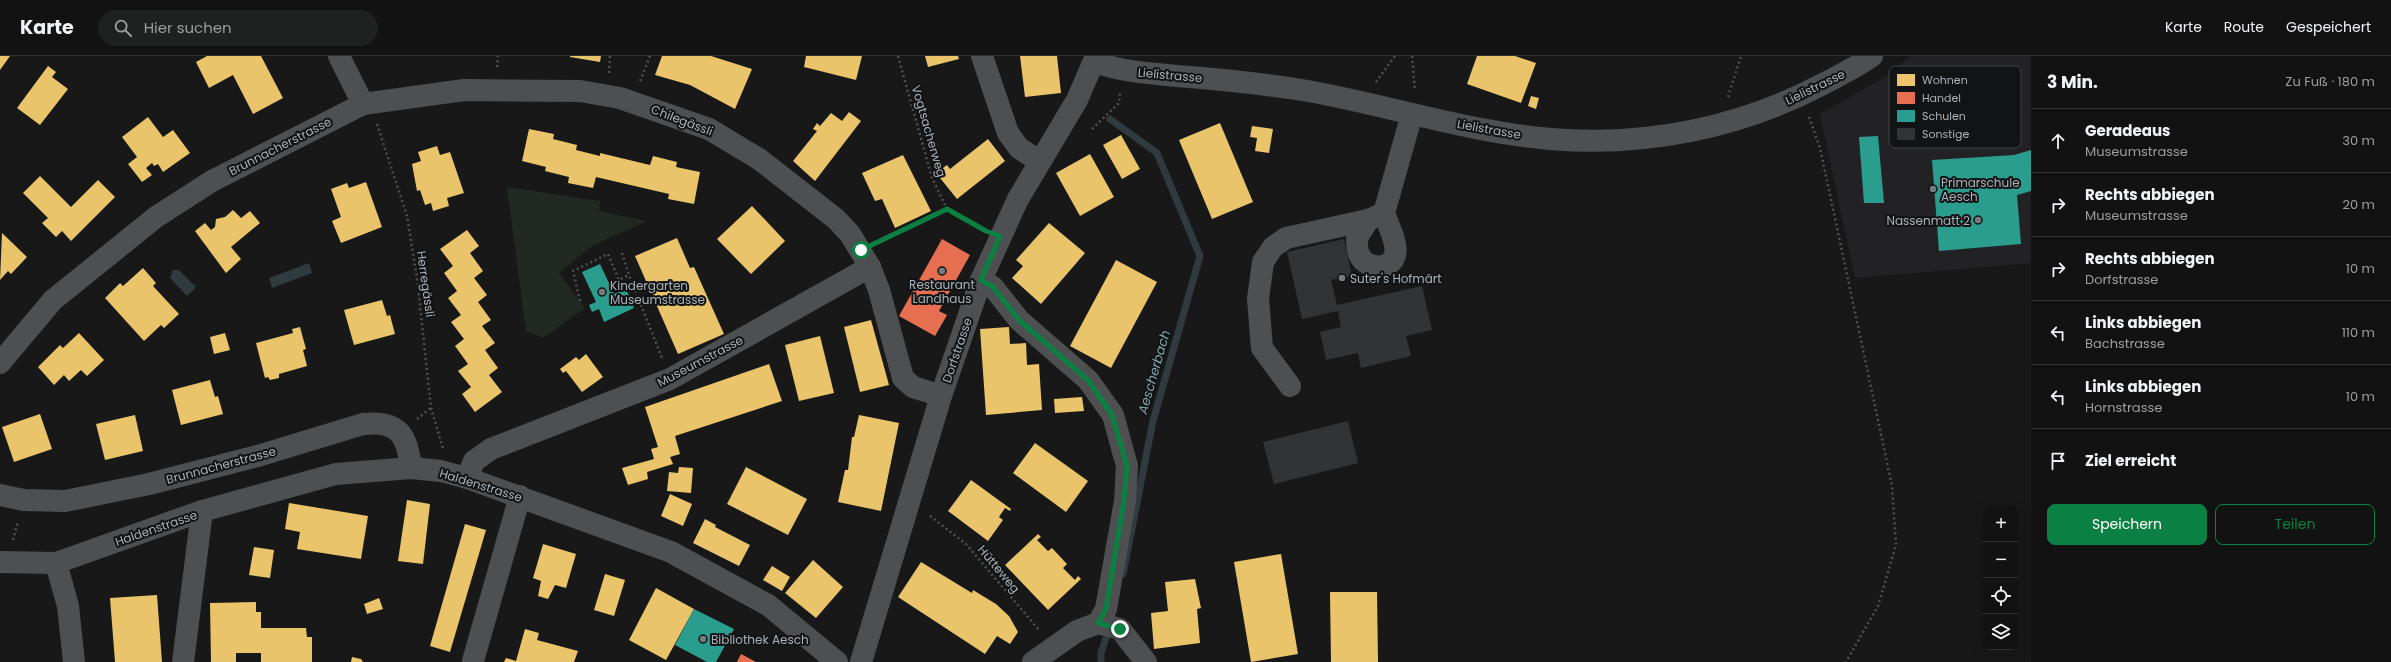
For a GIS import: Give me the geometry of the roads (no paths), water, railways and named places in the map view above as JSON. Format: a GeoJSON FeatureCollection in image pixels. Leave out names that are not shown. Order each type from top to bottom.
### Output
{"type":"FeatureCollection","features":[{"type":"Feature","properties":{"kind":"street"},"geometry":{"type":"LineString","coordinates":[[339,56],[367,103]]}},
{"type":"Feature","properties":{"kind":"street"},"geometry":{"type":"LineString","coordinates":[[982,56],[1008,133],[1019,148],[1039,161]]}},
{"type":"Feature","properties":{"kind":"street","name":"Lielistrasse"},"geometry":{"type":"LineString","coordinates":[[1095,59],[1131,72],[1238,81],[1302,90],[1477,128],[1551,139],[1630,140],[1678,134],[1724,124],[1763,112],[1800,97],[1861,64],[1872,56]]}},
{"type":"Feature","properties":{"kind":"street","name":"Dorfstrasse"},"geometry":{"type":"LineString","coordinates":[[861,662],[941,396],[981,280],[1000,236],[1039,161],[1077,100],[1095,59]]}},
{"type":"Feature","properties":{"kind":"street","name":"Chilegässli"},"geometry":{"type":"LineString","coordinates":[[367,103],[464,90],[580,91],[620,98],[708,129],[759,159],[836,219],[850,234],[866,259],[879,290],[903,378],[913,387],[941,396]]}},
{"type":"Feature","properties":{"kind":"street","name":"Brunnacherstrasse"},"geometry":{"type":"LineString","coordinates":[[0,363],[53,300],[156,217],[212,181],[367,103]]}},
{"type":"Feature","properties":{"kind":"street"},"geometry":{"type":"LineString","coordinates":[[1290,386],[1262,348],[1258,299],[1263,262],[1273,247],[1286,238],[1376,217],[1412,114]]}},
{"type":"Feature","properties":{"kind":"street","name":"Museumstrasse"},"geometry":{"type":"LineString","coordinates":[[468,478],[474,461],[491,450],[670,379],[866,259]]}},
{"type":"Feature","properties":{"kind":"street"},"geometry":{"type":"LineString","coordinates":[[981,280],[993,287],[1019,320],[1088,380],[1112,415],[1127,466],[1125,494],[1106,609],[1098,623]]}},
{"type":"Feature","properties":{"kind":"street","name":"Brunnacherstrasse"},"geometry":{"type":"LineString","coordinates":[[0,495],[24,500],[65,501],[149,484],[261,455],[363,424],[377,422],[392,426],[401,433],[409,446],[412,468]]}},
{"type":"Feature","properties":{"kind":"street","name":"Haldenstrasse"},"geometry":{"type":"LineString","coordinates":[[4,562],[56,563],[202,511],[336,474],[412,468],[440,471],[468,478],[520,496],[671,552],[768,605],[837,662]]}},
{"type":"Feature","properties":{"kind":"street"},"geometry":{"type":"LineString","coordinates":[[473,661],[520,496]]}},
{"type":"Feature","properties":{"kind":"street"},"geometry":{"type":"LineString","coordinates":[[183,662],[202,511]]}},
{"type":"Feature","properties":{"kind":"street"},"geometry":{"type":"LineString","coordinates":[[56,563],[68,606],[74,662]]}},
{"type":"Feature","properties":{"kind":"street"},"geometry":{"type":"LineString","coordinates":[[1033,662],[1077,631],[1098,623],[1120,629],[1146,662]]}},
{"type":"Feature","properties":{"kind":"waterway","name":"Aescherbach"},"geometry":{"type":"LineString","coordinates":[[1110,119],[1157,153],[1200,256],[1153,421],[1123,574]]}},
{"type":"Feature","properties":{"kind":"waterway","name":"Aescherbach"},"geometry":{"type":"LineString","coordinates":[[1101,662],[1101,653],[1109,629]]}},
{"type":"Feature","properties":{"kind":"place","name":"Primarschule Aesch"},"geometry":{"type":"Point","coordinates":[1933,189]}},
{"type":"Feature","properties":{"kind":"place","name":"Nassenmatt 2"},"geometry":{"type":"Point","coordinates":[1978,220]}},
{"type":"Feature","properties":{"kind":"place","name":"Restaurant Landhaus"},"geometry":{"type":"Point","coordinates":[942,271]}},
{"type":"Feature","properties":{"kind":"place","name":"Suter's Hofmärt"},"geometry":{"type":"Point","coordinates":[1342,278]}},
{"type":"Feature","properties":{"kind":"place","name":"Kindergarten Museumstrasse"},"geometry":{"type":"Point","coordinates":[602,292]}},
{"type":"Feature","properties":{"kind":"place","name":"Bibliothek Aesch"},"geometry":{"type":"Point","coordinates":[703,639]}}]}
